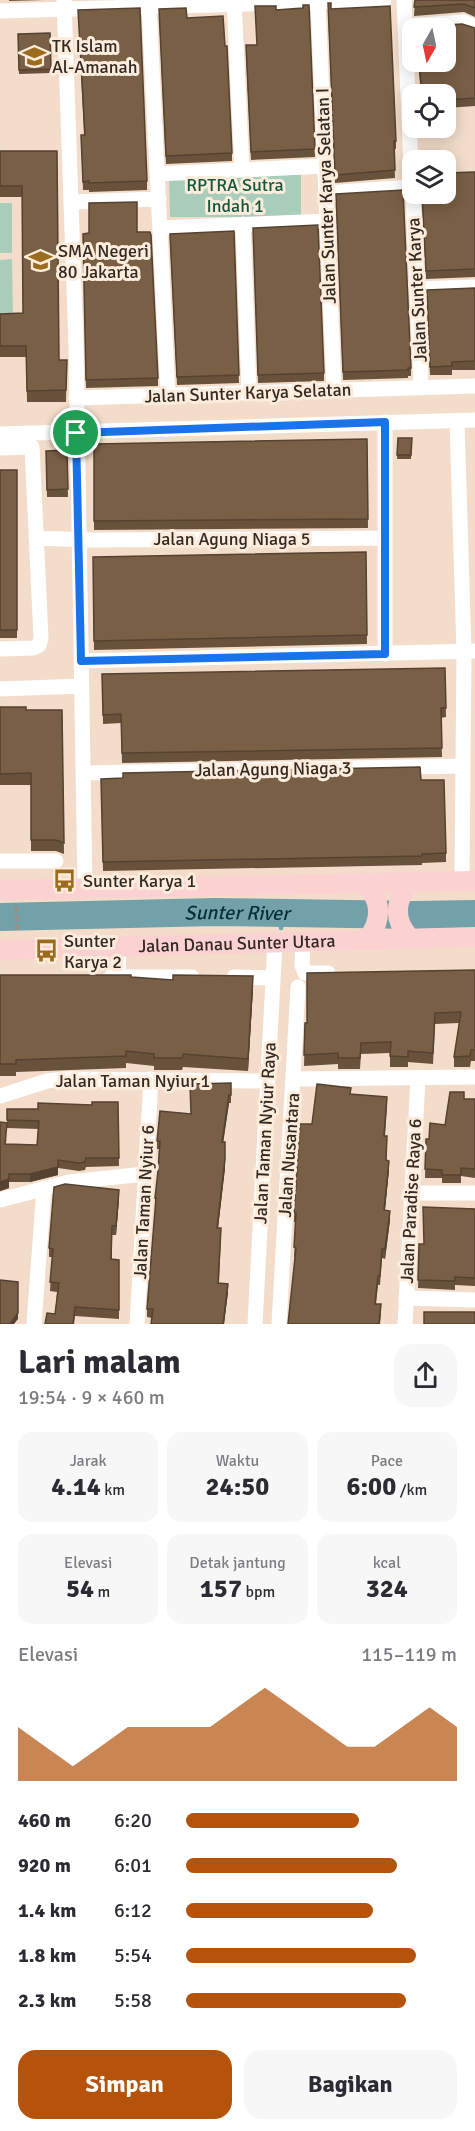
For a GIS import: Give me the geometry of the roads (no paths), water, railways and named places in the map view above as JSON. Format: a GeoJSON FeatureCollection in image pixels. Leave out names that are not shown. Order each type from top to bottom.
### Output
{"type":"FeatureCollection","features":[{"type":"Feature","properties":{"kind":"main road"},"geometry":{"type":"LineString","coordinates":[[0,890],[363,883],[404,890],[468,881]]}},
{"type":"Feature","properties":{"kind":"main road"},"geometry":{"type":"LineString","coordinates":[[363,883],[375,896],[378,905],[379,916],[371,933]]}},
{"type":"Feature","properties":{"kind":"main road"},"geometry":{"type":"LineString","coordinates":[[404,890],[397,916],[405,933]]}},
{"type":"Feature","properties":{"kind":"main road","name":"Jalan Danau Sunter Utara"},"geometry":{"type":"LineString","coordinates":[[0,950],[303,942],[371,933],[475,937]]}},
{"type":"Feature","properties":{"kind":"street"},"geometry":{"type":"LineString","coordinates":[[0,11],[64,5],[149,7],[234,2],[384,0]]}},
{"type":"Feature","properties":{"kind":"street","name":"Jalan Sunter Karya"},"geometry":{"type":"LineString","coordinates":[[404,0],[405,18]]}},
{"type":"Feature","properties":{"kind":"street"},"geometry":{"type":"LineString","coordinates":[[234,2],[242,170]]}},
{"type":"Feature","properties":{"kind":"street","name":"Jalan Sunter Karya Selatan I"},"geometry":{"type":"LineString","coordinates":[[318,2],[334,390]]}},
{"type":"Feature","properties":{"kind":"street"},"geometry":{"type":"LineString","coordinates":[[64,5],[72,202],[86,888]]}},
{"type":"Feature","properties":{"kind":"street"},"geometry":{"type":"LineString","coordinates":[[149,7],[168,396]]}},
{"type":"Feature","properties":{"kind":"street"},"geometry":{"type":"LineString","coordinates":[[456,23],[464,22],[475,27]]}},
{"type":"Feature","properties":{"kind":"street","name":"Jalan Sunter Karya"},"geometry":{"type":"LineString","coordinates":[[407,72],[410,150]]}},
{"type":"Feature","properties":{"kind":"street"},"geometry":{"type":"LineString","coordinates":[[157,174],[325,166]]}},
{"type":"Feature","properties":{"kind":"street"},"geometry":{"type":"LineString","coordinates":[[326,193],[402,191]]}},
{"type":"Feature","properties":{"kind":"street"},"geometry":{"type":"LineString","coordinates":[[72,202],[159,200]]}},
{"type":"Feature","properties":{"kind":"street","name":"Jalan Sunter Karya"},"geometry":{"type":"LineString","coordinates":[[413,204],[421,386]]}},
{"type":"Feature","properties":{"kind":"street"},"geometry":{"type":"LineString","coordinates":[[160,228],[327,221]]}},
{"type":"Feature","properties":{"kind":"street"},"geometry":{"type":"LineString","coordinates":[[243,224],[249,391]]}},
{"type":"Feature","properties":{"kind":"street"},"geometry":{"type":"LineString","coordinates":[[417,289],[475,287]]}},
{"type":"Feature","properties":{"kind":"street","name":"Jalan Sunter Karya Selatan"},"geometry":{"type":"LineString","coordinates":[[76,398],[475,386]]}},
{"type":"Feature","properties":{"kind":"street"},"geometry":{"type":"LineString","coordinates":[[0,435],[475,420]]}},
{"type":"Feature","properties":{"kind":"street"},"geometry":{"type":"LineString","coordinates":[[457,421],[470,652],[462,766],[468,881]]}},
{"type":"Feature","properties":{"kind":"street"},"geometry":{"type":"LineString","coordinates":[[385,422],[385,654]]}},
{"type":"Feature","properties":{"kind":"street"},"geometry":{"type":"LineString","coordinates":[[0,448],[32,447],[41,638],[39,645],[33,648],[0,649]]}},
{"type":"Feature","properties":{"kind":"street","name":"Jalan Agung Niaga 5"},"geometry":{"type":"LineString","coordinates":[[36,538],[80,540],[385,538]]}},
{"type":"Feature","properties":{"kind":"street"},"geometry":{"type":"LineString","coordinates":[[81,661],[470,652]]}},
{"type":"Feature","properties":{"kind":"street"},"geometry":{"type":"LineString","coordinates":[[0,689],[82,686]]}},
{"type":"Feature","properties":{"kind":"street","name":"Jalan Agung Niaga 3"},"geometry":{"type":"LineString","coordinates":[[84,772],[462,766]]}},
{"type":"Feature","properties":{"kind":"street"},"geometry":{"type":"LineString","coordinates":[[0,861],[56,861]]}},
{"type":"Feature","properties":{"kind":"street","name":"Jalan Taman Nyiur Raya"},"geometry":{"type":"LineString","coordinates":[[255,1324],[275,942]]}},
{"type":"Feature","properties":{"kind":"street"},"geometry":{"type":"LineString","coordinates":[[303,942],[302,965],[305,973],[346,973]]}},
{"type":"Feature","properties":{"kind":"street"},"geometry":{"type":"LineString","coordinates":[[118,946],[118,977]]}},
{"type":"Feature","properties":{"kind":"street"},"geometry":{"type":"LineString","coordinates":[[95,977],[201,977]]}},
{"type":"Feature","properties":{"kind":"street"},"geometry":{"type":"LineString","coordinates":[[225,977],[273,978]]}},
{"type":"Feature","properties":{"kind":"street","name":"Jalan Nusantara"},"geometry":{"type":"LineString","coordinates":[[279,1324],[298,987]]}},
{"type":"Feature","properties":{"kind":"street"},"geometry":{"type":"LineString","coordinates":[[294,1079],[475,1077]]}},
{"type":"Feature","properties":{"kind":"street","name":"Jalan Paradise Raya 6"},"geometry":{"type":"LineString","coordinates":[[405,1324],[418,1078]]}},
{"type":"Feature","properties":{"kind":"street","name":"Jalan Taman Nyiur 1"},"geometry":{"type":"LineString","coordinates":[[0,1096],[47,1081],[64,1079],[267,1081]]}},
{"type":"Feature","properties":{"kind":"street","name":"Jalan Taman Nyiur 6"},"geometry":{"type":"LineString","coordinates":[[137,1324],[152,1079]]}},
{"type":"Feature","properties":{"kind":"street"},"geometry":{"type":"LineString","coordinates":[[0,1200],[69,1182],[145,1174]]}},
{"type":"Feature","properties":{"kind":"street"},"geometry":{"type":"LineString","coordinates":[[34,1324],[44,1188]]}},
{"type":"Feature","properties":{"kind":"street"},"geometry":{"type":"LineString","coordinates":[[411,1193],[475,1193]]}},
{"type":"Feature","properties":{"kind":"street"},"geometry":{"type":"LineString","coordinates":[[406,1298],[475,1300]]}},
{"type":"Feature","properties":{"kind":"waterway","name":"Sunter River"},"geometry":{"type":"LineString","coordinates":[[0,917],[215,912],[475,914]]}},
{"type":"Feature","properties":{"kind":"waterway"},"geometry":{"type":"LineString","coordinates":[[281,913],[281,928]]}},
{"type":"Feature","properties":{"kind":"place","name":"TK Islam Al-Amanah"},"geometry":{"type":"Point","coordinates":[34,56]}},
{"type":"Feature","properties":{"kind":"place","name":"SMA Negeri 80 Jakarta"},"geometry":{"type":"Point","coordinates":[40,261]}},
{"type":"Feature","properties":{"kind":"place","name":"Sunter Karya 1"},"geometry":{"type":"Point","coordinates":[65,881]}},
{"type":"Feature","properties":{"kind":"place","name":"Sunter Karya 2"},"geometry":{"type":"Point","coordinates":[46,951]}},
{"type":"Feature","properties":{"kind":"park label","name":"RPTRA Sutra Indah 1"},"geometry":{"type":"Point","coordinates":[235,195]}}]}
